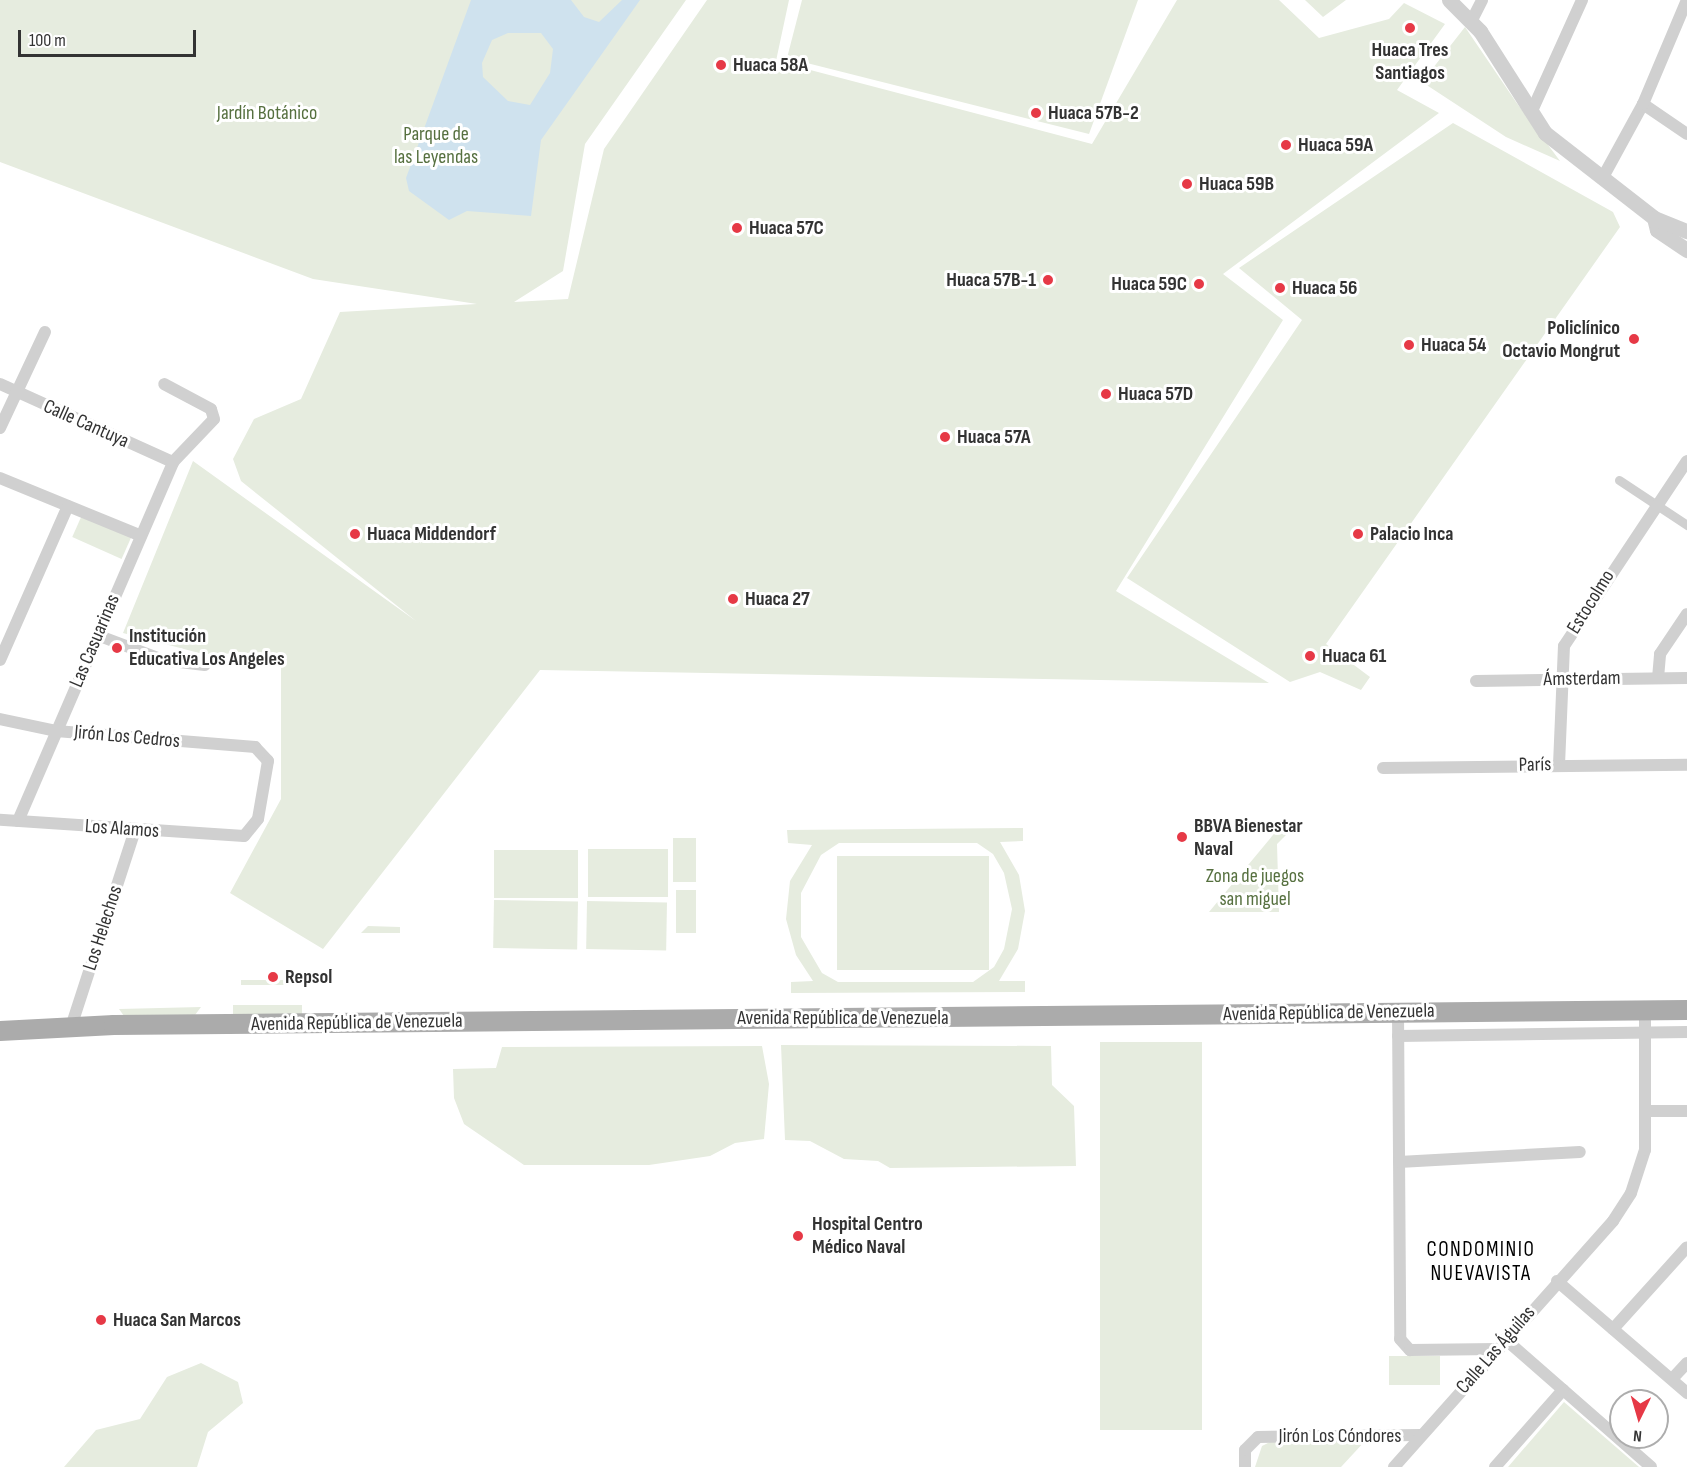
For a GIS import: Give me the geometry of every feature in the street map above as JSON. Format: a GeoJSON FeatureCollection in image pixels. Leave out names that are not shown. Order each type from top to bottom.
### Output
{"type":"FeatureCollection","features":[{"type":"Feature","properties":{"kind":"main road","name":"Avenida República de Venezuela"},"geometry":{"type":"LineString","coordinates":[[0,1031],[71,1027],[1687,1010]]}},
{"type":"Feature","properties":{"kind":"street"},"geometry":{"type":"LineString","coordinates":[[1449,0],[1472,20],[1531,113],[1560,149],[1654,218],[1687,231]]}},
{"type":"Feature","properties":{"kind":"street"},"geometry":{"type":"LineString","coordinates":[[1472,20],[1482,0]]}},
{"type":"Feature","properties":{"kind":"street"},"geometry":{"type":"LineString","coordinates":[[1531,113],[1582,0]]}},
{"type":"Feature","properties":{"kind":"street"},"geometry":{"type":"LineString","coordinates":[[1602,179],[1643,104],[1687,0]]}},
{"type":"Feature","properties":{"kind":"street"},"geometry":{"type":"LineString","coordinates":[[1643,104],[1687,134]]}},
{"type":"Feature","properties":{"kind":"street"},"geometry":{"type":"LineString","coordinates":[[1654,218],[1657,230],[1687,250]]}},
{"type":"Feature","properties":{"kind":"street"},"geometry":{"type":"LineString","coordinates":[[0,428],[45,332]]}},
{"type":"Feature","properties":{"kind":"street","name":"Calle Cantuya"},"geometry":{"type":"LineString","coordinates":[[0,384],[173,462]]}},
{"type":"Feature","properties":{"kind":"street","name":"Las Casuarinas"},"geometry":{"type":"LineString","coordinates":[[18,821],[139,535],[173,462],[214,416],[211,409],[164,384]]}},
{"type":"Feature","properties":{"kind":"street","name":"Estocolmo"},"geometry":{"type":"LineString","coordinates":[[1559,765],[1559,679],[1576,622],[1687,461]]}},
{"type":"Feature","properties":{"kind":"street"},"geometry":{"type":"LineString","coordinates":[[0,478],[139,535]]}},
{"type":"Feature","properties":{"kind":"street"},"geometry":{"type":"LineString","coordinates":[[1619,480],[1687,525]]}},
{"type":"Feature","properties":{"kind":"street"},"geometry":{"type":"LineString","coordinates":[[0,660],[68,506]]}},
{"type":"Feature","properties":{"kind":"street"},"geometry":{"type":"LineString","coordinates":[[1658,678],[1660,654],[1687,614]]}},
{"type":"Feature","properties":{"kind":"street"},"geometry":{"type":"LineString","coordinates":[[98,635],[158,659],[205,665]]}},
{"type":"Feature","properties":{"kind":"street","name":"Ámsterdam"},"geometry":{"type":"LineString","coordinates":[[1476,681],[1687,678]]}},
{"type":"Feature","properties":{"kind":"street","name":"Jirón Los Cedros"},"geometry":{"type":"LineString","coordinates":[[0,718],[56,731],[255,747],[268,758],[266,784],[258,819],[244,836]]}},
{"type":"Feature","properties":{"kind":"street","name":"París"},"geometry":{"type":"LineString","coordinates":[[1383,768],[1687,765]]}},
{"type":"Feature","properties":{"kind":"street","name":"Los Alamos"},"geometry":{"type":"LineString","coordinates":[[0,820],[244,836]]}},
{"type":"Feature","properties":{"kind":"street","name":"Los Helechos"},"geometry":{"type":"LineString","coordinates":[[71,1027],[135,830]]}},
{"type":"Feature","properties":{"kind":"street","name":"Calle Las Águilas"},"geometry":{"type":"LineString","coordinates":[[1394,1467],[1557,1281],[1613,1221],[1638,1179],[1646,1111],[1645,1011]]}},
{"type":"Feature","properties":{"kind":"street"},"geometry":{"type":"LineString","coordinates":[[1398,1012],[1403,1346],[1501,1344],[1563,1390],[1651,1467]]}},
{"type":"Feature","properties":{"kind":"street"},"geometry":{"type":"LineString","coordinates":[[1398,1036],[1687,1032]]}},
{"type":"Feature","properties":{"kind":"street"},"geometry":{"type":"LineString","coordinates":[[1646,1111],[1687,1111]]}},
{"type":"Feature","properties":{"kind":"street"},"geometry":{"type":"LineString","coordinates":[[1399,1162],[1580,1152]]}},
{"type":"Feature","properties":{"kind":"street"},"geometry":{"type":"LineString","coordinates":[[1613,1329],[1687,1247]]}},
{"type":"Feature","properties":{"kind":"street"},"geometry":{"type":"LineString","coordinates":[[1557,1281],[1687,1393]]}},
{"type":"Feature","properties":{"kind":"street"},"geometry":{"type":"LineString","coordinates":[[1671,1379],[1687,1363]]}},
{"type":"Feature","properties":{"kind":"street"},"geometry":{"type":"LineString","coordinates":[[1495,1467],[1563,1390]]}},
{"type":"Feature","properties":{"kind":"street","name":"Jirón Los Cóndores"},"geometry":{"type":"LineString","coordinates":[[1245,1467],[1245,1450],[1258,1437],[1421,1435]]}},
{"type":"Feature","properties":{"kind":"green space"},"geometry":{"type":"Polygon","coordinates":[[[0,0],[686,0],[585,144],[563,271],[514,302],[568,299],[604,149],[707,0],[789,0],[776,61],[1092,144],[1177,0],[1279,0],[1319,38],[1389,19],[1404,3],[1445,24],[1397,90],[1439,113],[1223,274],[1283,320],[1116,591],[1269,683],[540,670],[323,949],[230,893],[281,799],[281,653],[203,654],[123,633],[193,461],[416,621],[241,481],[233,459],[254,419],[301,399],[340,312],[477,304],[313,279],[0,162],[0,0]]]}},
{"type":"Feature","properties":{"kind":"green space"},"geometry":{"type":"Polygon","coordinates":[[[802,0],[1138,0],[1089,134],[787,58],[802,0]]]}},
{"type":"Feature","properties":{"kind":"green space"},"geometry":{"type":"Polygon","coordinates":[[[1305,0],[1346,0],[1323,17],[1305,0]]]}},
{"type":"Feature","properties":{"kind":"green space"},"geometry":{"type":"Polygon","coordinates":[[[1465,27],[1560,161],[1506,137],[1422,82],[1465,27]]]}},
{"type":"Feature","properties":{"kind":"green space"},"geometry":{"type":"Polygon","coordinates":[[[1453,123],[1613,212],[1620,227],[1326,644],[1370,677],[1361,690],[1320,672],[1290,682],[1127,578],[1302,320],[1239,268],[1453,123]]]}},
{"type":"Feature","properties":{"kind":"green space"},"geometry":{"type":"Polygon","coordinates":[[[82,515],[131,537],[122,559],[72,537],[82,515]]]}},
{"type":"Feature","properties":{"kind":"green space"},"geometry":{"type":"Polygon","coordinates":[[[1023,828],[1023,841],[1000,842],[1019,875],[1025,911],[1018,949],[999,981],[1025,981],[1025,992],[791,993],[791,982],[813,981],[796,955],[786,919],[790,881],[812,845],[788,843],[787,830],[1023,828]],[[839,843],[821,855],[801,893],[801,937],[822,973],[838,982],[973,982],[994,967],[1004,949],[1012,909],[1004,873],[993,854],[977,843],[839,843]]]}},
{"type":"Feature","properties":{"kind":"green space","name":"Zona de juegos san miguel"},"geometry":{"type":"Polygon","coordinates":[[[1278,829],[1286,835],[1277,844],[1279,912],[1209,912],[1278,829]]]}},
{"type":"Feature","properties":{"kind":"green space"},"geometry":{"type":"Polygon","coordinates":[[[673,838],[696,838],[696,882],[673,882],[673,838]]]}},
{"type":"Feature","properties":{"kind":"green space"},"geometry":{"type":"Polygon","coordinates":[[[588,849],[668,849],[668,897],[588,897],[588,849]]]}},
{"type":"Feature","properties":{"kind":"green space"},"geometry":{"type":"Polygon","coordinates":[[[494,850],[578,850],[578,898],[494,898],[494,850]]]}},
{"type":"Feature","properties":{"kind":"green space"},"geometry":{"type":"Polygon","coordinates":[[[837,856],[989,856],[989,970],[837,970],[837,856]]]}},
{"type":"Feature","properties":{"kind":"green space"},"geometry":{"type":"Polygon","coordinates":[[[676,890],[696,890],[696,933],[676,933],[676,890]]]}},
{"type":"Feature","properties":{"kind":"green space"},"geometry":{"type":"Polygon","coordinates":[[[494,900],[578,901],[577,949],[493,948],[494,900]]]}},
{"type":"Feature","properties":{"kind":"green space"},"geometry":{"type":"Polygon","coordinates":[[[587,901],[667,902],[666,950],[586,949],[587,901]]]}},
{"type":"Feature","properties":{"kind":"green space"},"geometry":{"type":"Polygon","coordinates":[[[368,926],[400,927],[400,933],[361,933],[368,926]]]}},
{"type":"Feature","properties":{"kind":"green space"},"geometry":{"type":"Polygon","coordinates":[[[241,980],[294,980],[294,985],[241,985],[241,980]]]}},
{"type":"Feature","properties":{"kind":"green space"},"geometry":{"type":"Polygon","coordinates":[[[233,1005],[302,1005],[302,1019],[233,1019],[233,1005]]]}},
{"type":"Feature","properties":{"kind":"green space"},"geometry":{"type":"Polygon","coordinates":[[[201,1007],[195,1015],[124,1016],[119,1009],[201,1007]]]}},
{"type":"Feature","properties":{"kind":"green space"},"geometry":{"type":"Polygon","coordinates":[[[1100,1042],[1202,1042],[1202,1430],[1100,1430],[1100,1042]]]}},
{"type":"Feature","properties":{"kind":"green space"},"geometry":{"type":"Polygon","coordinates":[[[781,1045],[1051,1046],[1052,1085],[1074,1106],[1076,1166],[890,1168],[878,1161],[844,1159],[810,1141],[785,1140],[781,1045]]]}},
{"type":"Feature","properties":{"kind":"green space"},"geometry":{"type":"Polygon","coordinates":[[[762,1046],[769,1084],[764,1139],[735,1143],[710,1156],[649,1165],[524,1165],[464,1124],[454,1098],[453,1069],[496,1068],[502,1047],[762,1046]]]}},
{"type":"Feature","properties":{"kind":"green space"},"geometry":{"type":"Polygon","coordinates":[[[1389,1356],[1440,1356],[1440,1385],[1389,1385],[1389,1356]]]}},
{"type":"Feature","properties":{"kind":"green space"},"geometry":{"type":"Polygon","coordinates":[[[201,1363],[238,1382],[243,1403],[208,1432],[197,1467],[64,1467],[96,1430],[140,1419],[167,1377],[201,1363]]]}},
{"type":"Feature","properties":{"kind":"green space"},"geometry":{"type":"Polygon","coordinates":[[[1564,1402],[1609,1441],[1609,1449],[1618,1449],[1639,1467],[1508,1467],[1564,1402]]]}},
{"type":"Feature","properties":{"kind":"green space"},"geometry":{"type":"Polygon","coordinates":[[[1274,1440],[1366,1440],[1341,1467],[1255,1467],[1262,1446],[1274,1440]]]}},
{"type":"Feature","properties":{"kind":"water"},"geometry":{"type":"Polygon","coordinates":[[[471,0],[571,0],[584,17],[599,22],[622,0],[640,0],[541,140],[531,216],[467,211],[449,220],[409,191],[406,178],[471,0]],[[508,33],[492,40],[482,63],[483,77],[508,101],[530,105],[550,73],[553,49],[541,33],[508,33]]]}},
{"type":"Feature","properties":{"kind":"place","name":"Huaca Tres Santiagos"},"geometry":{"type":"Point","coordinates":[1410,28]}},
{"type":"Feature","properties":{"kind":"place","name":"Huaca 58A"},"geometry":{"type":"Point","coordinates":[721,65]}},
{"type":"Feature","properties":{"kind":"place","name":"Huaca 57B-2"},"geometry":{"type":"Point","coordinates":[1036,113]}},
{"type":"Feature","properties":{"kind":"place","name":"Huaca 59A"},"geometry":{"type":"Point","coordinates":[1286,145]}},
{"type":"Feature","properties":{"kind":"place","name":"Huaca 59B"},"geometry":{"type":"Point","coordinates":[1187,184]}},
{"type":"Feature","properties":{"kind":"place","name":"Huaca 57C"},"geometry":{"type":"Point","coordinates":[737,228]}},
{"type":"Feature","properties":{"kind":"place","name":"Huaca 57B-1"},"geometry":{"type":"Point","coordinates":[1048,280]}},
{"type":"Feature","properties":{"kind":"place","name":"Huaca 59C"},"geometry":{"type":"Point","coordinates":[1199,284]}},
{"type":"Feature","properties":{"kind":"place","name":"Huaca 56"},"geometry":{"type":"Point","coordinates":[1280,288]}},
{"type":"Feature","properties":{"kind":"place","name":"Policlínico Octavio Mongrut"},"geometry":{"type":"Point","coordinates":[1634,339]}},
{"type":"Feature","properties":{"kind":"place","name":"Huaca 54"},"geometry":{"type":"Point","coordinates":[1409,345]}},
{"type":"Feature","properties":{"kind":"place","name":"Huaca 57D"},"geometry":{"type":"Point","coordinates":[1106,394]}},
{"type":"Feature","properties":{"kind":"place","name":"Huaca 57A"},"geometry":{"type":"Point","coordinates":[945,437]}},
{"type":"Feature","properties":{"kind":"place","name":"Huaca Middendorf"},"geometry":{"type":"Point","coordinates":[355,534]}},
{"type":"Feature","properties":{"kind":"place","name":"Palacio Inca"},"geometry":{"type":"Point","coordinates":[1358,534]}},
{"type":"Feature","properties":{"kind":"place","name":"Huaca 27"},"geometry":{"type":"Point","coordinates":[733,599]}},
{"type":"Feature","properties":{"kind":"place","name":"Institución Educativa Los Angeles"},"geometry":{"type":"Point","coordinates":[117,648]}},
{"type":"Feature","properties":{"kind":"place","name":"Huaca 61"},"geometry":{"type":"Point","coordinates":[1310,656]}},
{"type":"Feature","properties":{"kind":"place","name":"BBVA Bienestar Naval"},"geometry":{"type":"Point","coordinates":[1182,837]}},
{"type":"Feature","properties":{"kind":"place","name":"Repsol"},"geometry":{"type":"Point","coordinates":[273,977]}},
{"type":"Feature","properties":{"kind":"place","name":"Hospital Centro Médico Naval"},"geometry":{"type":"Point","coordinates":[798,1236]}},
{"type":"Feature","properties":{"kind":"place","name":"Huaca San Marcos"},"geometry":{"type":"Point","coordinates":[101,1320]}},
{"type":"Feature","properties":{"kind":"district","name":"CONDOMINIO NUEVAVISTA"},"geometry":{"type":"Point","coordinates":[1481,1262]}},
{"type":"Feature","properties":{"kind":"park label","name":"Jardín Botánico"},"geometry":{"type":"Point","coordinates":[267,113]}},
{"type":"Feature","properties":{"kind":"park label","name":"Parque de las Leyendas"},"geometry":{"type":"Point","coordinates":[436,146]}}]}
